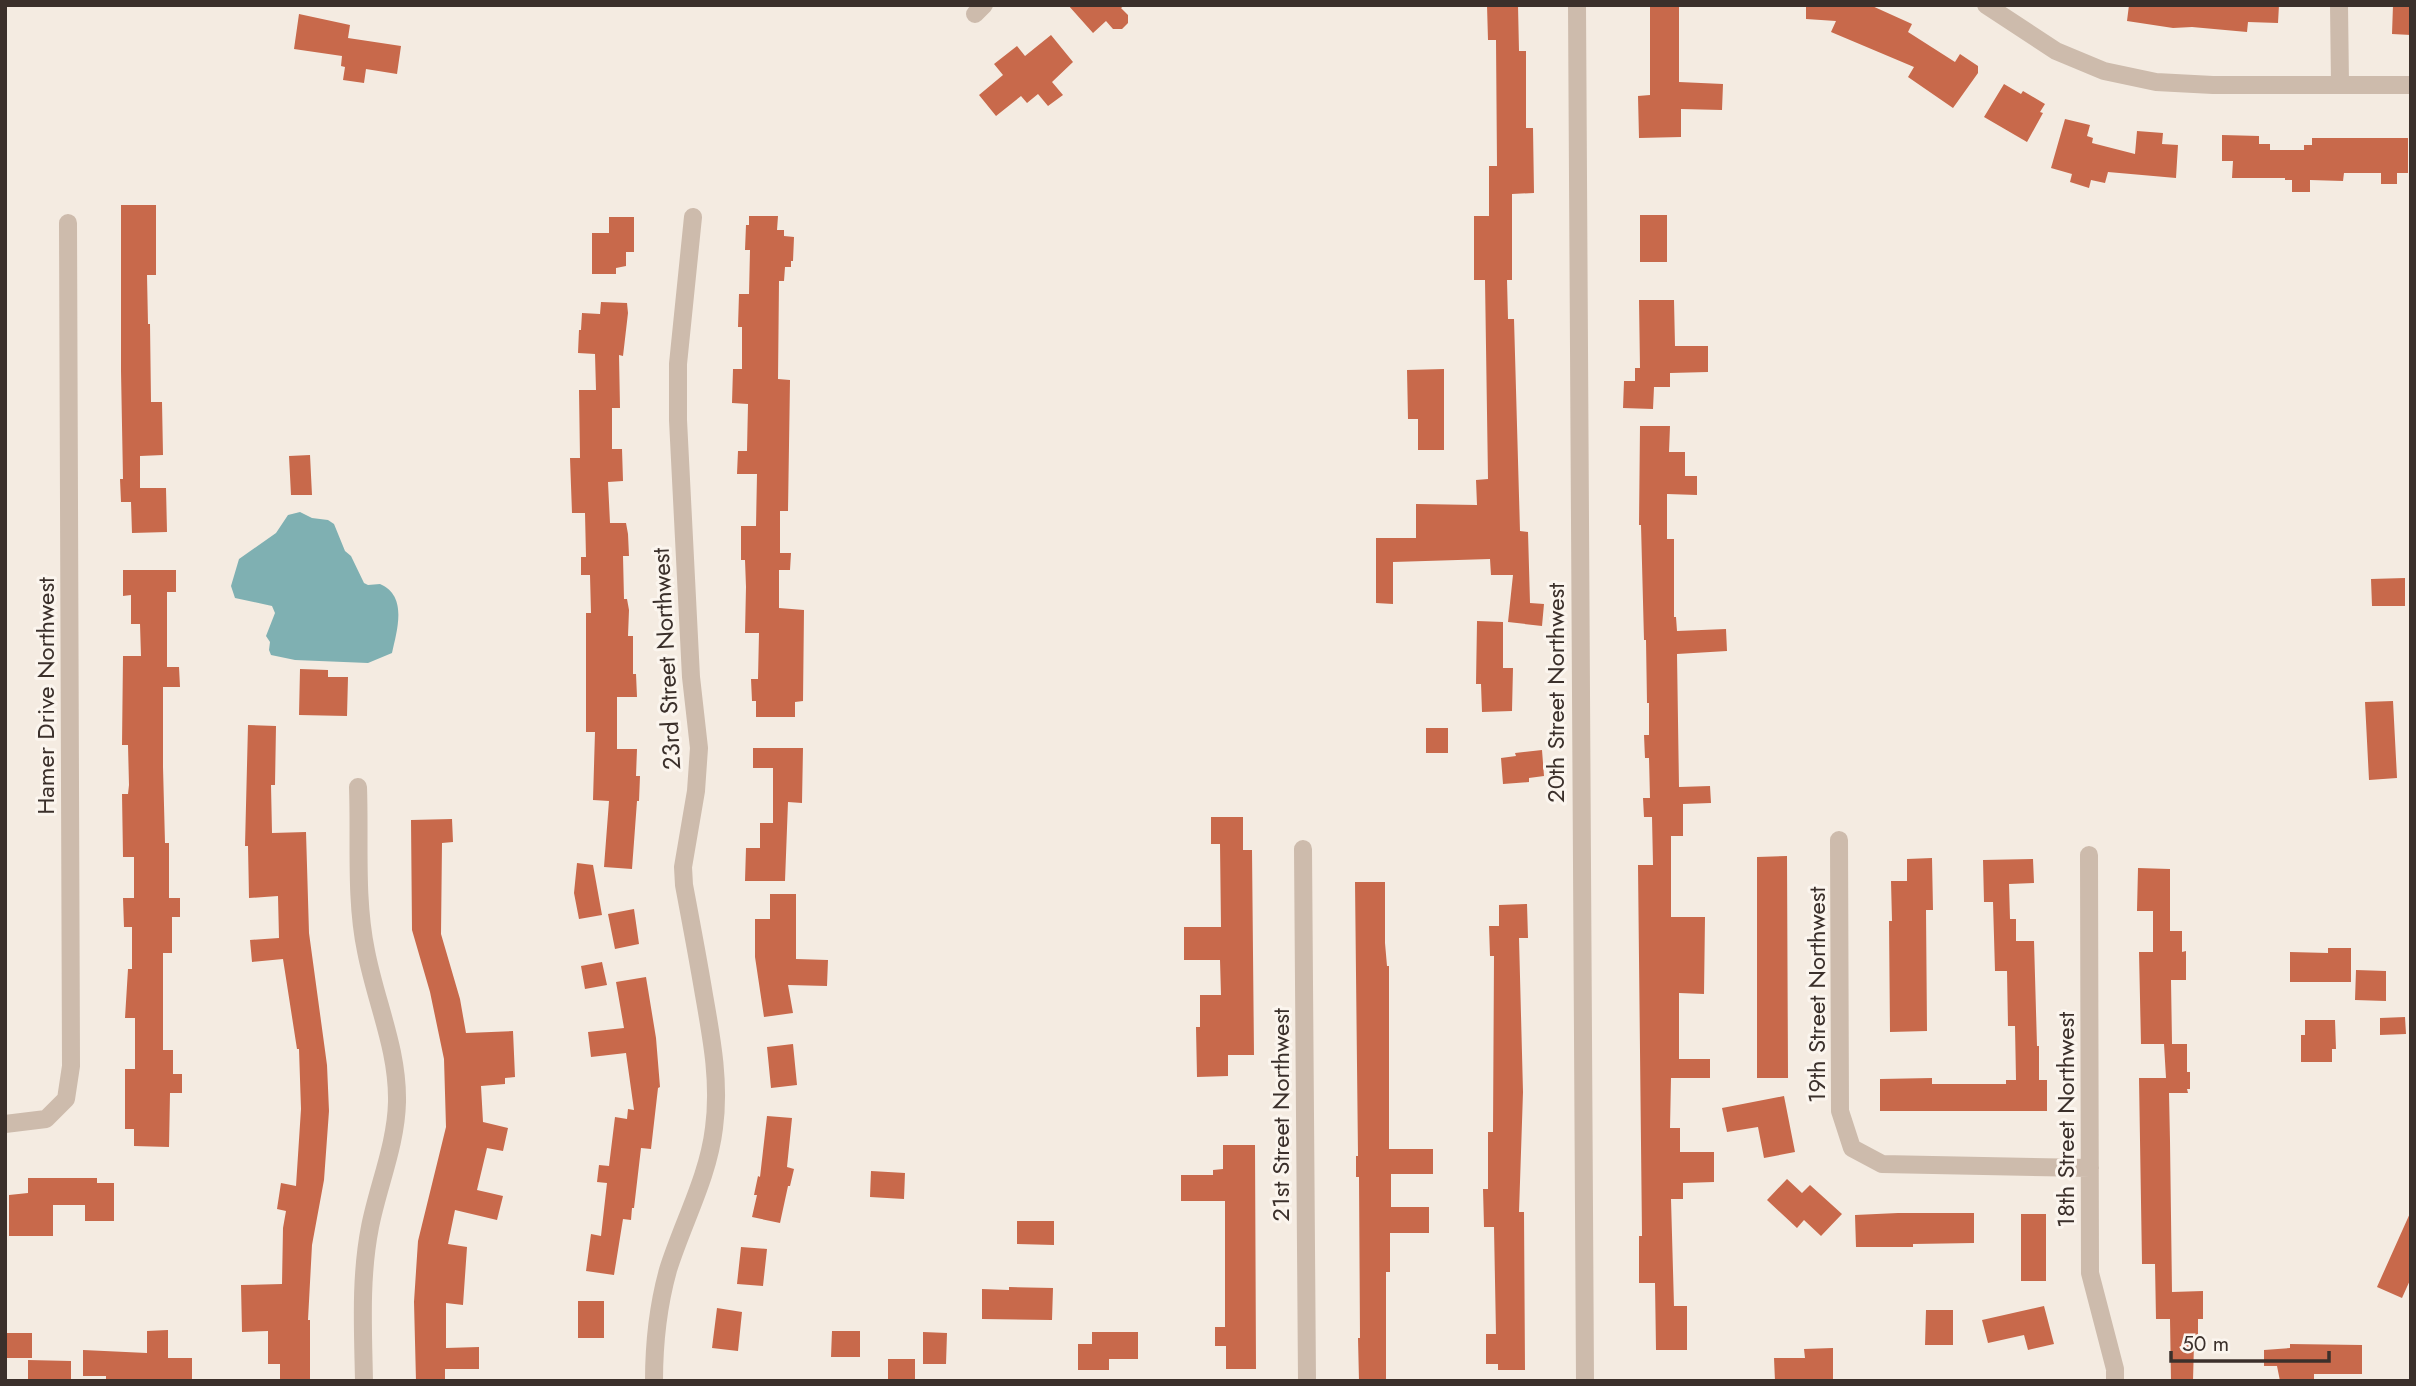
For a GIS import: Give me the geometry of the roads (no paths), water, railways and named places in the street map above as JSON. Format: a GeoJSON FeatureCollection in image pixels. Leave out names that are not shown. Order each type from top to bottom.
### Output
{"type":"FeatureCollection","features":[{"type":"Feature","properties":{"kind":"street","name":"20th Street Northwest"},"geometry":{"type":"LineString","coordinates":[[1577,5],[1585,1381]]}},
{"type":"Feature","properties":{"kind":"street"},"geometry":{"type":"LineString","coordinates":[[1986,5],[2056,51],[2104,71],[2155,82],[2213,85],[2411,85]]}},
{"type":"Feature","properties":{"kind":"street"},"geometry":{"type":"LineString","coordinates":[[2339,5],[2340,84]]}},
{"type":"Feature","properties":{"kind":"street","name":"23rd Street Northwest"},"geometry":{"type":"LineString","coordinates":[[654,1381],[654,1349],[659,1309],[668,1269],[707,1162],[714,1129],[717,1094],[715,1057],[683,867],[696,791],[699,748],[691,677],[678,419],[678,364],[693,217]]}},
{"type":"Feature","properties":{"kind":"street","name":"Hamer Drive Northwest"},"geometry":{"type":"LineString","coordinates":[[5,1124],[46,1119],[66,1099],[71,1066],[68,223]]}},
{"type":"Feature","properties":{"kind":"street"},"geometry":{"type":"LineString","coordinates":[[358,787],[361,919],[366,953],[391,1041],[397,1104],[392,1138],[370,1227],[362,1281],[364,1381]]}},
{"type":"Feature","properties":{"kind":"street","name":"19th Street Northwest"},"geometry":{"type":"LineString","coordinates":[[1839,841],[1840,1111],[1852,1148],[1882,1164],[2090,1168]]}},
{"type":"Feature","properties":{"kind":"street","name":"21st Street Northwest"},"geometry":{"type":"LineString","coordinates":[[1303,849],[1307,1381]]}},
{"type":"Feature","properties":{"kind":"street","name":"18th Street Northwest"},"geometry":{"type":"LineString","coordinates":[[2089,855],[2090,1273],[2115,1368],[2115,1381]]}},
{"type":"Feature","properties":{"kind":"water"},"geometry":{"type":"Polygon","coordinates":[[[300,512],[334,524],[345,551],[351,556],[364,583],[380,584],[389,589],[397,605],[398,614],[392,653],[368,663],[295,660],[271,655],[270,642],[266,636],[275,613],[272,606],[235,598],[231,586],[239,559],[276,533],[288,515],[300,512]]]}}]}
